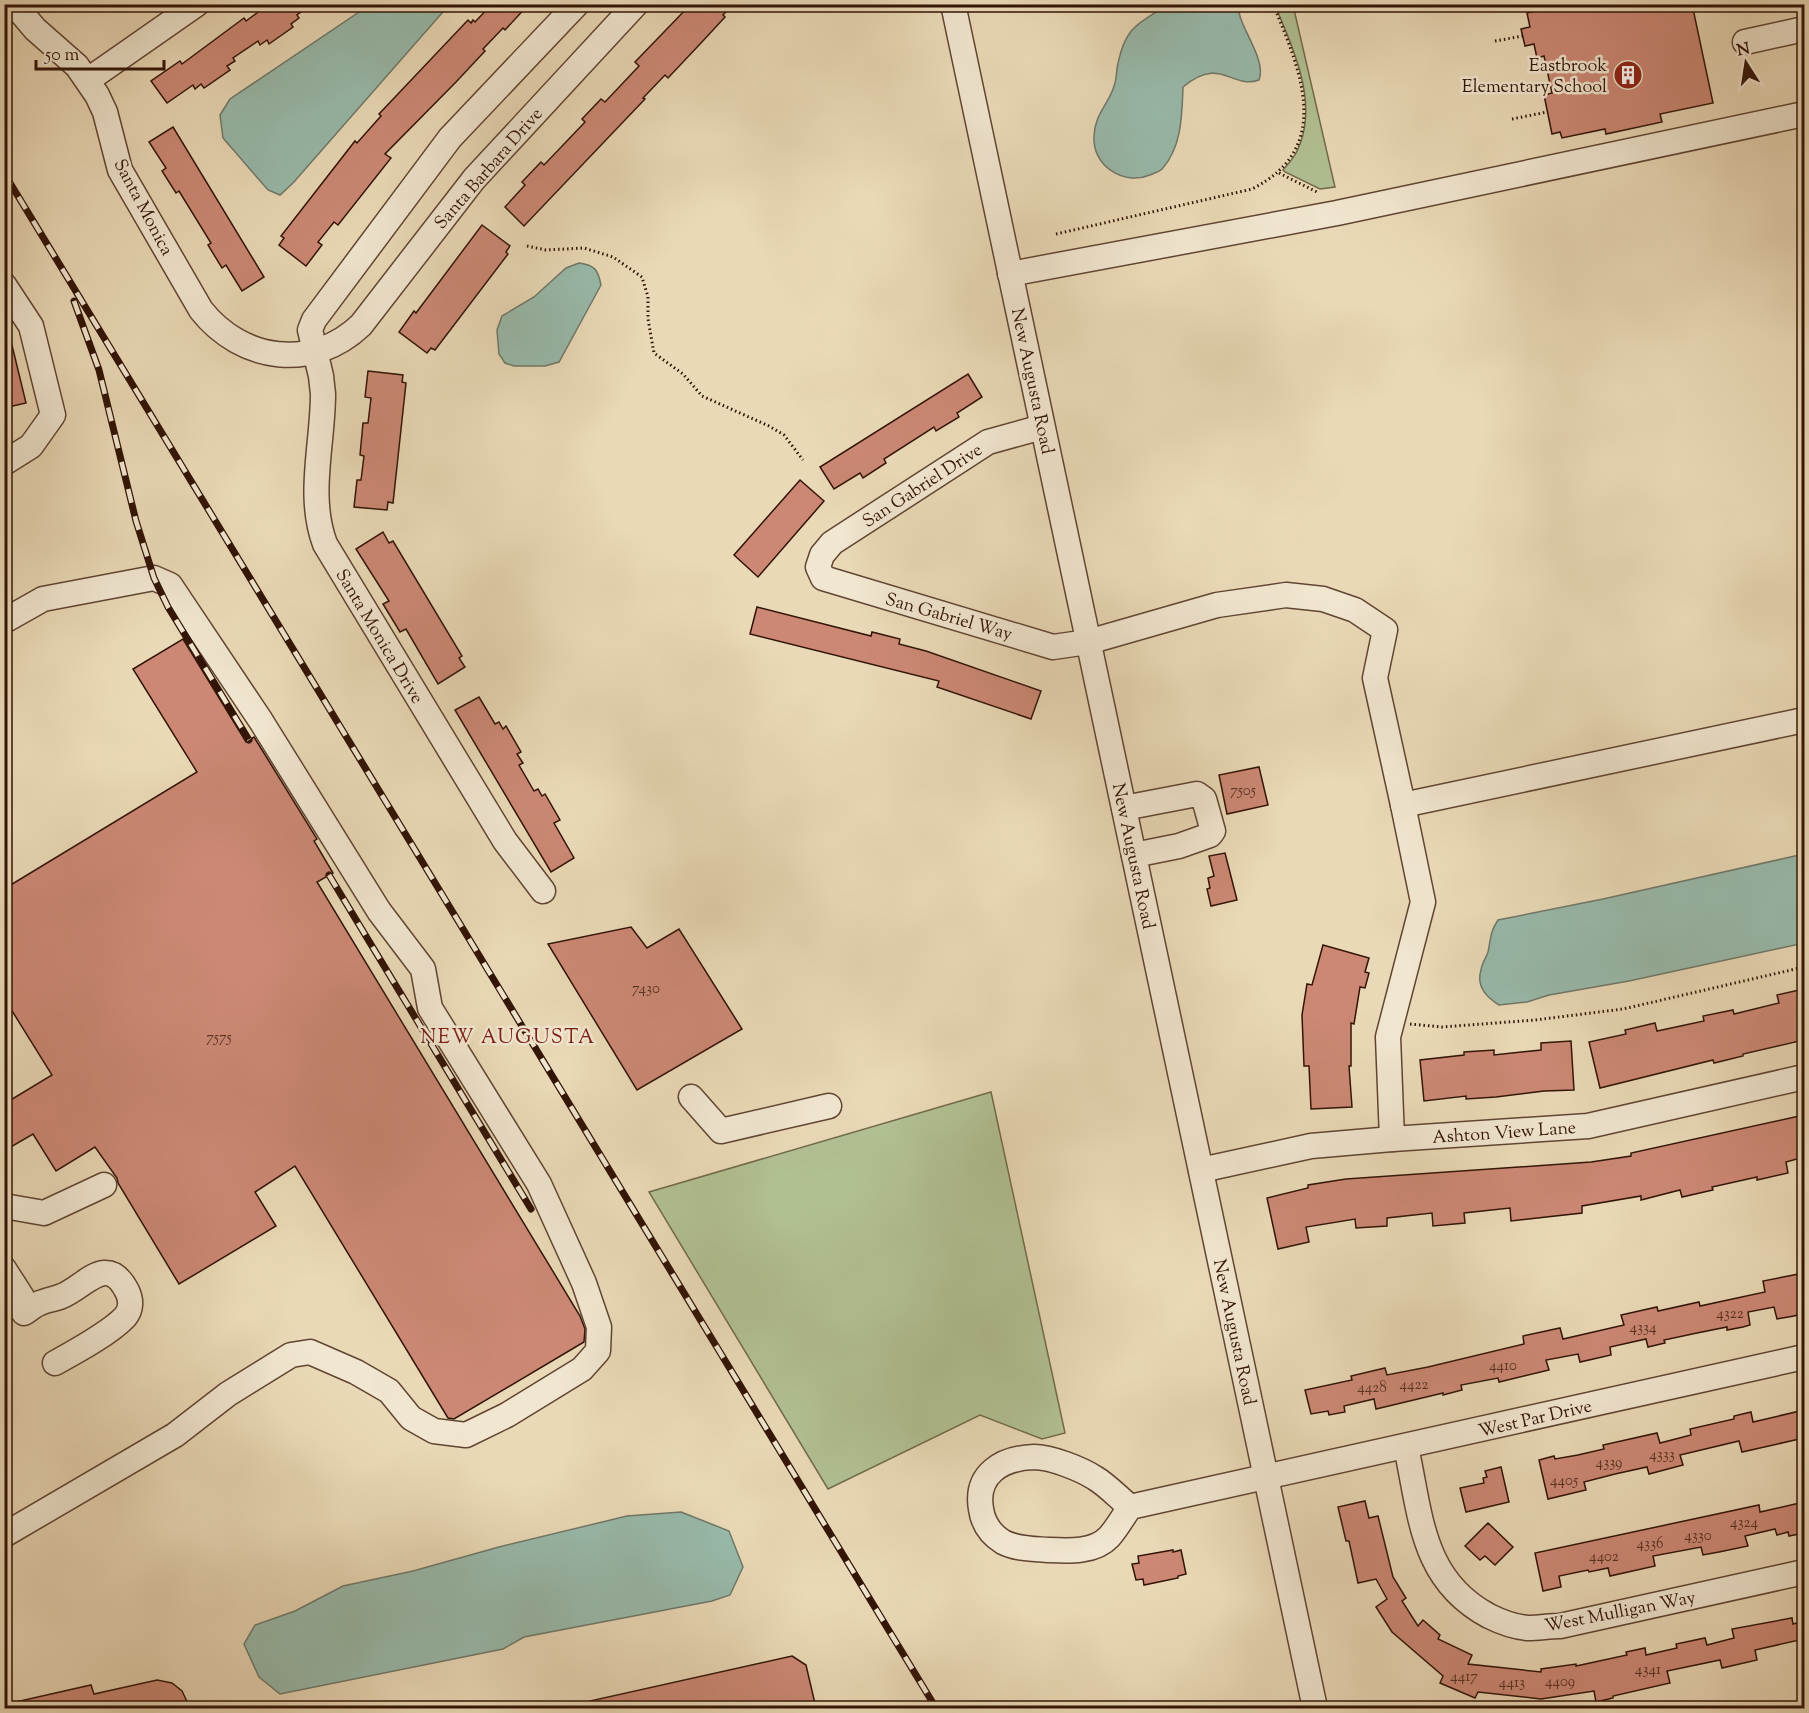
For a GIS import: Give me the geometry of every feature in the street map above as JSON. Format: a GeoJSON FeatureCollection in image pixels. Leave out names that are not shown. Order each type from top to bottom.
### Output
{"type":"FeatureCollection","features":[{"type":"Feature","properties":{"kind":"street","name":"Santa Monica"},"geometry":{"type":"LineString","coordinates":[[14,4],[31,26],[72,61],[88,80],[105,111],[116,157],[127,183],[208,320],[232,339],[255,350],[278,355],[299,355],[315,351]]}},
{"type":"Feature","properties":{"kind":"street"},"geometry":{"type":"LineString","coordinates":[[88,80],[197,4]]}},
{"type":"Feature","properties":{"kind":"street","name":"Santa Monica Drive"},"geometry":{"type":"LineString","coordinates":[[543,891],[505,841],[325,544],[316,507],[323,406],[322,383],[310,330],[311,323],[450,138],[577,4]]}},
{"type":"Feature","properties":{"kind":"street","name":"Santa Barbara Drive"},"geometry":{"type":"LineString","coordinates":[[315,351],[322,350],[351,335],[366,320],[474,179],[636,4]]}},
{"type":"Feature","properties":{"kind":"street","name":"New Augusta Road"},"geometry":{"type":"LineString","coordinates":[[953,4],[1315,1708]]}},
{"type":"Feature","properties":{"kind":"street"},"geometry":{"type":"LineString","coordinates":[[1745,42],[1804,29]]}},
{"type":"Feature","properties":{"kind":"street"},"geometry":{"type":"LineString","coordinates":[[1010,274],[1337,213],[1804,114]]}},
{"type":"Feature","properties":{"kind":"street"},"geometry":{"type":"LineString","coordinates":[[4,285],[31,326],[53,415],[31,446],[4,463]]}},
{"type":"Feature","properties":{"kind":"street","name":"San Gabriel Drive"},"geometry":{"type":"LineString","coordinates":[[818,567],[822,555],[832,543],[988,442],[1042,427]]}},
{"type":"Feature","properties":{"kind":"street","name":"San Gabriel Way"},"geometry":{"type":"LineString","coordinates":[[818,567],[823,578],[839,584],[1053,647],[1088,642],[1217,605],[1286,595],[1323,599],[1354,610],[1384,630],[1375,678],[1403,805]]}},
{"type":"Feature","properties":{"kind":"street"},"geometry":{"type":"LineString","coordinates":[[4,621],[44,598],[154,578],[170,585],[261,721],[380,911],[423,969],[430,1008],[539,1184],[584,1282],[598,1327],[598,1351],[582,1369],[507,1415],[466,1435],[434,1431],[411,1418],[389,1391],[356,1371],[310,1352],[291,1354],[228,1394],[174,1436],[4,1535]]}},
{"type":"Feature","properties":{"kind":"street"},"geometry":{"type":"LineString","coordinates":[[1392,1138],[1388,1037],[1423,902],[1403,805],[1804,720]]}},
{"type":"Feature","properties":{"kind":"street"},"geometry":{"type":"LineString","coordinates":[[1124,808],[1197,794],[1204,799],[1213,831],[1210,835],[1179,846],[1134,855]]}},
{"type":"Feature","properties":{"kind":"street","name":"Ashton View Lane"},"geometry":{"type":"LineString","coordinates":[[1201,1170],[1311,1146],[1392,1138],[1588,1126],[1804,1077]]}},
{"type":"Feature","properties":{"kind":"street"},"geometry":{"type":"LineString","coordinates":[[691,1097],[721,1131],[829,1106]]}},
{"type":"Feature","properties":{"kind":"street"},"geometry":{"type":"LineString","coordinates":[[4,1206],[44,1213],[104,1185]]}},
{"type":"Feature","properties":{"kind":"street"},"geometry":{"type":"LineString","coordinates":[[4,1269],[22,1298],[16,1304]]}},
{"type":"Feature","properties":{"kind":"street"},"geometry":{"type":"LineString","coordinates":[[16,1304],[40,1303],[64,1296],[93,1275],[104,1272],[122,1281],[129,1297],[130,1310],[124,1318],[82,1348],[55,1363]]}},
{"type":"Feature","properties":{"kind":"street","name":"West Par Drive"},"geometry":{"type":"LineString","coordinates":[[1130,1507],[1804,1357]]}},
{"type":"Feature","properties":{"kind":"street","name":"West Mulligan Way"},"geometry":{"type":"LineString","coordinates":[[1406,1447],[1426,1541],[1438,1570],[1467,1603],[1500,1622],[1527,1628],[1560,1626],[1804,1572]]}},
{"type":"Feature","properties":{"kind":"street"},"geometry":{"type":"LineString","coordinates":[[1035,1457],[1064,1464],[1096,1478],[1130,1507],[1108,1538],[1089,1548],[1063,1551],[1024,1548],[1004,1542],[991,1532],[983,1520],[979,1498],[982,1483],[990,1471],[1011,1462],[1035,1457]]}},
{"type":"Feature","properties":{"kind":"path"},"geometry":{"type":"LineString","coordinates":[[1056,234],[1252,189],[1278,173],[1295,151],[1303,125],[1305,106],[1293,52],[1273,4]]}},
{"type":"Feature","properties":{"kind":"path"},"geometry":{"type":"LineString","coordinates":[[1476,11],[1478,4]]}},
{"type":"Feature","properties":{"kind":"path"},"geometry":{"type":"LineString","coordinates":[[1494,41],[1523,36]]}},
{"type":"Feature","properties":{"kind":"path"},"geometry":{"type":"LineString","coordinates":[[1512,119],[1547,112]]}},
{"type":"Feature","properties":{"kind":"path"},"geometry":{"type":"LineString","coordinates":[[1278,173],[1319,193]]}},
{"type":"Feature","properties":{"kind":"path"},"geometry":{"type":"LineString","coordinates":[[527,246],[546,250],[584,248],[613,257],[642,277],[648,297],[648,319],[654,353],[683,374],[702,396],[784,435],[803,460]]}},
{"type":"Feature","properties":{"kind":"path"},"geometry":{"type":"LineString","coordinates":[[1409,1023],[1442,1027],[1535,1020],[1623,1009],[1804,967]]}},
{"type":"Feature","properties":{"kind":"shaded area"},"geometry":{"type":"Polygon","coordinates":[[[371,4],[449,5],[293,183],[280,195],[268,190],[223,138],[220,115],[230,99],[371,4]]]}},
{"type":"Feature","properties":{"kind":"shaded area"},"geometry":{"type":"Polygon","coordinates":[[[1169,4],[1238,5],[1240,17],[1258,57],[1259,80],[1241,81],[1217,73],[1196,78],[1183,87],[1180,130],[1169,160],[1158,172],[1140,178],[1130,178],[1111,171],[1098,156],[1095,147],[1095,128],[1116,81],[1121,51],[1129,33],[1141,22],[1169,4]]]}},
{"type":"Feature","properties":{"kind":"shaded area"},"geometry":{"type":"Polygon","coordinates":[[[1275,5],[1293,5],[1335,187],[1320,189],[1283,170],[1296,154],[1306,115],[1305,96],[1296,58],[1275,5]]]}},
{"type":"Feature","properties":{"kind":"shaded area"},"geometry":{"type":"Polygon","coordinates":[[[579,263],[595,269],[601,285],[559,362],[545,366],[514,366],[505,363],[499,354],[497,330],[502,316],[534,297],[566,268],[579,263]]]}},
{"type":"Feature","properties":{"kind":"shaded area"},"geometry":{"type":"Polygon","coordinates":[[[1804,854],[1804,943],[1629,981],[1549,995],[1527,1002],[1499,1005],[1486,995],[1481,986],[1482,967],[1492,932],[1498,920],[1804,854]]]}},
{"type":"Feature","properties":{"kind":"shaded area"},"geometry":{"type":"Polygon","coordinates":[[[991,1092],[1065,1433],[1042,1439],[980,1415],[828,1489],[649,1192],[991,1092]]]}},
{"type":"Feature","properties":{"kind":"shaded area"},"geometry":{"type":"Polygon","coordinates":[[[681,1512],[729,1531],[743,1567],[730,1595],[712,1601],[524,1637],[503,1649],[280,1694],[259,1677],[244,1644],[255,1625],[295,1611],[343,1586],[413,1571],[499,1547],[627,1516],[681,1512]]]}},
{"type":"Feature","properties":{"kind":"building"},"geometry":{"type":"Polygon","coordinates":[[[269,4],[311,4],[297,15],[299,18],[291,24],[293,27],[269,44],[267,40],[260,45],[258,41],[233,58],[235,61],[227,66],[230,70],[204,88],[201,84],[195,89],[193,85],[167,103],[151,81],[180,61],[182,64],[244,18],[246,21],[269,4]]]}},
{"type":"Feature","properties":{"kind":"building"},"geometry":{"type":"Polygon","coordinates":[[[492,4],[529,4],[505,30],[503,28],[456,82],[385,154],[391,158],[338,225],[334,222],[318,242],[322,245],[306,266],[279,245],[284,238],[281,236],[355,141],[357,143],[381,116],[379,114],[468,20],[471,23],[473,20],[475,22],[492,4]]]}},
{"type":"Feature","properties":{"kind":"building"},"geometry":{"type":"Polygon","coordinates":[[[691,4],[733,4],[723,15],[725,17],[701,43],[668,78],[665,75],[524,226],[505,207],[525,185],[522,182],[541,162],[544,165],[585,122],[582,119],[601,99],[605,102],[639,66],[635,62],[691,4]]]}},
{"type":"Feature","properties":{"kind":"building","name":"Eastbrook Elementary School"},"geometry":{"type":"Polygon","coordinates":[[[1534,4],[1692,4],[1713,103],[1660,114],[1662,122],[1606,134],[1605,129],[1562,138],[1560,132],[1552,134],[1544,95],[1552,93],[1544,56],[1537,58],[1534,44],[1525,46],[1521,29],[1530,27],[1527,13],[1535,11],[1534,4]]]}},
{"type":"Feature","properties":{"kind":"building"},"geometry":{"type":"Polygon","coordinates":[[[173,127],[264,277],[242,291],[226,265],[222,268],[208,245],[211,243],[179,191],[176,193],[162,171],[166,168],[149,142],[173,127]]]}},
{"type":"Feature","properties":{"kind":"building"},"geometry":{"type":"Polygon","coordinates":[[[482,225],[510,246],[506,252],[508,254],[435,350],[431,348],[427,353],[399,332],[482,225]]]}},
{"type":"Feature","properties":{"kind":"building"},"geometry":{"type":"Polygon","coordinates":[[[10,337],[26,403],[4,408],[4,338],[10,337]]]}},
{"type":"Feature","properties":{"kind":"building"},"geometry":{"type":"Polygon","coordinates":[[[368,371],[403,375],[402,382],[406,383],[393,503],[388,502],[387,510],[354,507],[357,480],[361,480],[364,456],[360,455],[363,423],[368,423],[371,398],[365,397],[368,371]]]}},
{"type":"Feature","properties":{"kind":"building"},"geometry":{"type":"Polygon","coordinates":[[[968,374],[982,397],[957,413],[959,417],[936,431],[934,427],[884,459],[886,463],[863,478],[860,473],[834,489],[820,467],[968,374]]]}},
{"type":"Feature","properties":{"kind":"building"},"geometry":{"type":"Polygon","coordinates":[[[800,480],[824,501],[758,577],[734,555],[800,480]]]}},
{"type":"Feature","properties":{"kind":"building"},"geometry":{"type":"Polygon","coordinates":[[[383,532],[389,543],[393,541],[462,656],[459,658],[465,667],[438,684],[406,629],[400,632],[383,604],[389,601],[356,549],[383,532]]]}},
{"type":"Feature","properties":{"kind":"building"},"geometry":{"type":"Polygon","coordinates":[[[757,607],[871,636],[872,632],[900,639],[899,644],[926,651],[1041,691],[1031,719],[937,687],[939,681],[750,634],[757,607]]]}},
{"type":"Feature","properties":{"kind":"building"},"geometry":{"type":"Polygon","coordinates":[[[183,639],[246,742],[254,737],[317,839],[314,841],[333,873],[317,882],[580,1316],[585,1329],[584,1342],[454,1419],[448,1418],[295,1166],[255,1192],[276,1226],[179,1284],[117,1178],[95,1147],[56,1171],[33,1134],[4,1151],[4,1104],[52,1075],[4,998],[4,889],[197,772],[133,669],[183,639]]]}},
{"type":"Feature","properties":{"kind":"building"},"geometry":{"type":"Polygon","coordinates":[[[479,697],[495,724],[499,722],[503,729],[506,726],[521,752],[517,754],[523,763],[519,765],[534,791],[538,789],[542,796],[545,794],[560,820],[554,823],[574,858],[551,872],[455,710],[479,697]]]}},
{"type":"Feature","properties":{"kind":"building"},"geometry":{"type":"Polygon","coordinates":[[[1259,767],[1268,805],[1227,814],[1219,775],[1259,767]]]}},
{"type":"Feature","properties":{"kind":"building"},"geometry":{"type":"Polygon","coordinates":[[[1225,853],[1237,900],[1211,906],[1207,889],[1210,888],[1208,878],[1214,876],[1209,856],[1225,853]]]}},
{"type":"Feature","properties":{"kind":"building"},"geometry":{"type":"Polygon","coordinates":[[[631,927],[647,948],[679,929],[742,1029],[637,1090],[548,944],[631,927]]]}},
{"type":"Feature","properties":{"kind":"building"},"geometry":{"type":"Polygon","coordinates":[[[1323,945],[1369,958],[1365,972],[1369,973],[1365,988],[1360,987],[1354,1024],[1351,1023],[1351,1066],[1349,1066],[1352,1107],[1311,1109],[1309,1066],[1304,1066],[1302,1015],[1307,984],[1312,985],[1323,945]]]}},
{"type":"Feature","properties":{"kind":"building"},"geometry":{"type":"Polygon","coordinates":[[[1804,989],[1804,1040],[1600,1088],[1589,1042],[1626,1034],[1625,1030],[1655,1023],[1657,1031],[1704,1021],[1703,1016],[1733,1010],[1734,1014],[1779,1003],[1777,995],[1804,989]]]}},
{"type":"Feature","properties":{"kind":"building"},"geometry":{"type":"Polygon","coordinates":[[[1571,1041],[1574,1090],[1466,1099],[1466,1096],[1424,1101],[1420,1060],[1464,1055],[1464,1052],[1494,1050],[1494,1055],[1541,1050],[1541,1043],[1571,1041]]]}},
{"type":"Feature","properties":{"kind":"building"},"geometry":{"type":"Polygon","coordinates":[[[1804,1115],[1804,1157],[1786,1162],[1788,1173],[1712,1187],[1713,1190],[1682,1197],[1680,1190],[1641,1200],[1641,1196],[1582,1206],[1582,1213],[1511,1221],[1510,1208],[1464,1213],[1465,1223],[1433,1226],[1432,1213],[1387,1218],[1387,1226],[1356,1228],[1355,1219],[1306,1227],[1309,1242],[1278,1249],[1267,1198],[1308,1188],[1308,1185],[1346,1179],[1591,1162],[1631,1156],[1631,1153],[1804,1115]]]}},
{"type":"Feature","properties":{"kind":"building"},"geometry":{"type":"Polygon","coordinates":[[[1804,1273],[1804,1313],[1794,1316],[1777,1319],[1774,1307],[1748,1312],[1750,1325],[1743,1327],[1727,1330],[1727,1327],[1697,1333],[1664,1340],[1665,1343],[1648,1347],[1646,1339],[1610,1347],[1611,1355],[1580,1362],[1578,1354],[1546,1360],[1549,1370],[1499,1382],[1498,1378],[1461,1385],[1462,1390],[1376,1409],[1374,1399],[1344,1406],[1345,1412],[1329,1415],[1328,1411],[1311,1414],[1305,1390],[1352,1380],[1351,1376],[1385,1368],[1387,1375],[1428,1367],[1524,1344],[1523,1336],[1560,1328],[1563,1339],[1624,1325],[1621,1315],[1657,1307],[1658,1311],[1699,1302],[1700,1306],[1765,1292],[1763,1281],[1804,1273]]]}},
{"type":"Feature","properties":{"kind":"building"},"geometry":{"type":"Polygon","coordinates":[[[1804,1410],[1804,1438],[1742,1452],[1739,1441],[1680,1455],[1683,1465],[1649,1474],[1647,1467],[1615,1474],[1584,1482],[1586,1490],[1548,1499],[1539,1460],[1554,1456],[1555,1459],[1578,1455],[1604,1449],[1603,1445],[1657,1433],[1660,1443],[1691,1435],[1690,1429],[1734,1419],[1734,1416],[1751,1412],[1753,1422],[1804,1410]]]}},
{"type":"Feature","properties":{"kind":"building"},"geometry":{"type":"Polygon","coordinates":[[[1501,1467],[1509,1502],[1466,1512],[1460,1488],[1484,1483],[1483,1478],[1487,1477],[1485,1471],[1501,1467]]]}},
{"type":"Feature","properties":{"kind":"building"},"geometry":{"type":"Polygon","coordinates":[[[1365,1501],[1369,1518],[1378,1516],[1393,1577],[1406,1598],[1402,1601],[1418,1626],[1423,1620],[1440,1635],[1438,1639],[1472,1655],[1468,1664],[1541,1672],[1541,1669],[1576,1664],[1576,1666],[1627,1655],[1626,1652],[1645,1648],[1646,1655],[1677,1648],[1676,1644],[1705,1638],[1707,1645],[1734,1638],[1732,1629],[1792,1618],[1793,1624],[1804,1621],[1804,1639],[1755,1650],[1757,1660],[1722,1668],[1720,1660],[1667,1671],[1670,1683],[1596,1702],[1594,1691],[1541,1699],[1478,1692],[1475,1698],[1440,1683],[1443,1676],[1392,1632],[1376,1607],[1387,1599],[1376,1579],[1358,1583],[1349,1541],[1346,1541],[1338,1507],[1365,1501]]]}},
{"type":"Feature","properties":{"kind":"building"},"geometry":{"type":"Polygon","coordinates":[[[1804,1502],[1804,1533],[1789,1536],[1788,1532],[1777,1535],[1775,1529],[1745,1536],[1748,1546],[1703,1555],[1701,1547],[1653,1556],[1655,1566],[1610,1576],[1608,1568],[1559,1576],[1561,1587],[1543,1591],[1535,1553],[1759,1505],[1760,1512],[1804,1502]]]}},
{"type":"Feature","properties":{"kind":"building"},"geometry":{"type":"Polygon","coordinates":[[[1488,1523],[1513,1547],[1495,1565],[1485,1556],[1480,1560],[1465,1546],[1488,1523]]]}},
{"type":"Feature","properties":{"kind":"building"},"geometry":{"type":"Polygon","coordinates":[[[1173,1550],[1173,1552],[1181,1550],[1186,1574],[1178,1578],[1144,1585],[1143,1579],[1136,1580],[1132,1564],[1139,1563],[1138,1556],[1173,1550]]]}},
{"type":"Feature","properties":{"kind":"building"},"geometry":{"type":"Polygon","coordinates":[[[792,1656],[806,1665],[816,1708],[582,1708],[581,1703],[792,1656]]]}},
{"type":"Feature","properties":{"kind":"building"},"geometry":{"type":"Polygon","coordinates":[[[157,1680],[172,1683],[182,1691],[190,1708],[12,1708],[11,1703],[91,1685],[94,1694],[157,1680]]]}},
{"type":"Feature","properties":{"kind":"railway"},"geometry":{"type":"LineString","coordinates":[[4,173],[936,1708]]}},
{"type":"Feature","properties":{"kind":"railway"},"geometry":{"type":"LineString","coordinates":[[74,301],[99,370],[136,521],[154,578],[168,607],[249,740]]}},
{"type":"Feature","properties":{"kind":"railway"},"geometry":{"type":"LineString","coordinates":[[329,875],[531,1209]]}},
{"type":"Feature","properties":{"kind":"place","name":"Eastbrook Elementary School"},"geometry":{"type":"Point","coordinates":[1628,75]}},
{"type":"Feature","properties":{"kind":"district","name":"NEW AUGUSTA"},"geometry":{"type":"Point","coordinates":[508,1036]}}]}
